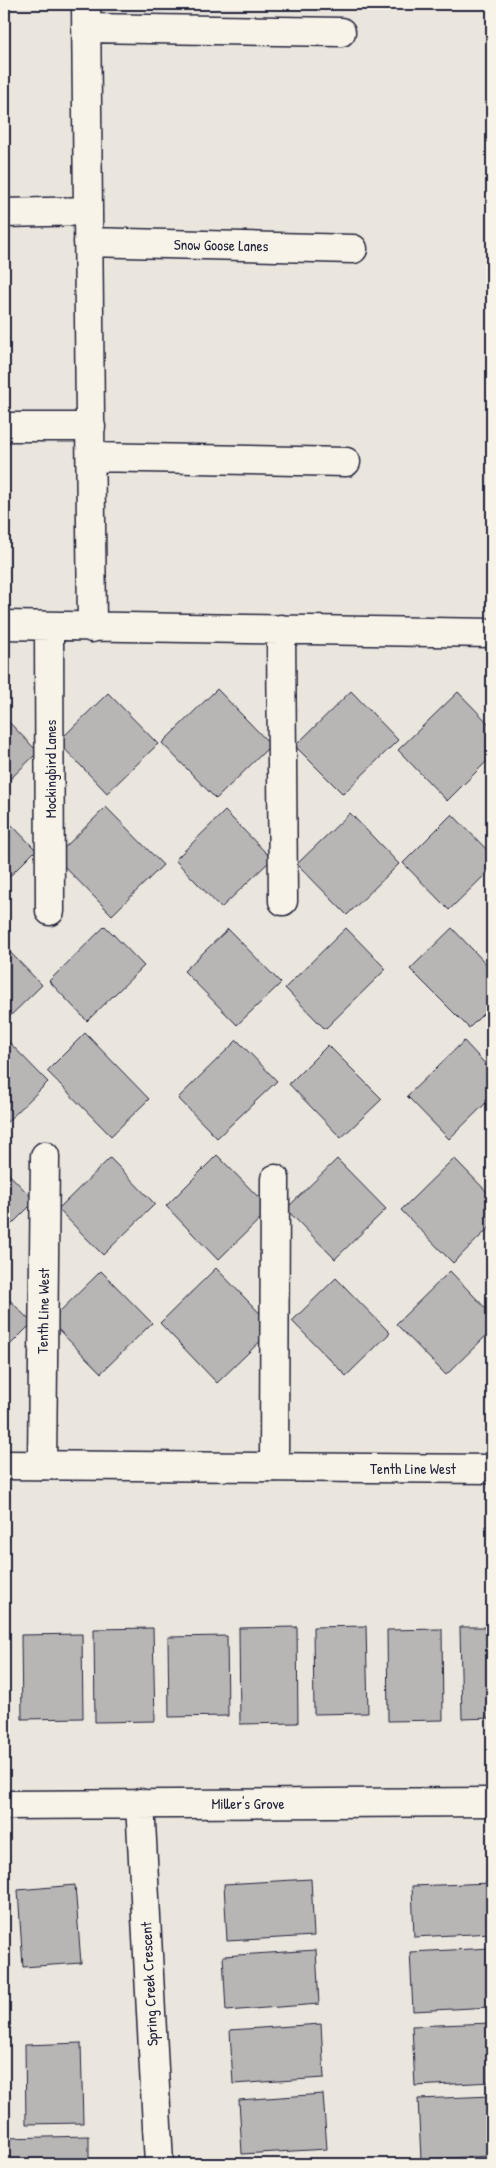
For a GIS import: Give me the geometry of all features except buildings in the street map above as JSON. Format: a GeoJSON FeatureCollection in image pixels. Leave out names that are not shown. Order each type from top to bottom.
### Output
{"type":"FeatureCollection","features":[{"type":"Feature","properties":{"kind":"street"},"geometry":{"type":"LineString","coordinates":[[92,628],[86,16],[341,32]]}},
{"type":"Feature","properties":{"kind":"street"},"geometry":{"type":"LineString","coordinates":[[4,213],[88,211]]}},
{"type":"Feature","properties":{"kind":"street","name":"Snow Goose Lanes"},"geometry":{"type":"LineString","coordinates":[[88,242],[354,249]]}},
{"type":"Feature","properties":{"kind":"street"},"geometry":{"type":"LineString","coordinates":[[4,427],[91,427]]}},
{"type":"Feature","properties":{"kind":"street"},"geometry":{"type":"LineString","coordinates":[[91,457],[346,462]]}},
{"type":"Feature","properties":{"kind":"street"},"geometry":{"type":"LineString","coordinates":[[4,625],[49,628],[492,634]]}},
{"type":"Feature","properties":{"kind":"street","name":"Mockingbird Lanes"},"geometry":{"type":"LineString","coordinates":[[49,628],[50,911]]}},
{"type":"Feature","properties":{"kind":"street"},"geometry":{"type":"LineString","coordinates":[[281,630],[283,901]]}},
{"type":"Feature","properties":{"kind":"street","name":"Tenth Line West"},"geometry":{"type":"LineString","coordinates":[[42,1465],[45,1156]]}},
{"type":"Feature","properties":{"kind":"street"},"geometry":{"type":"LineString","coordinates":[[274,1467],[275,1179]]}},
{"type":"Feature","properties":{"kind":"street","name":"Tenth Line West"},"geometry":{"type":"LineString","coordinates":[[4,1465],[492,1469]]}},
{"type":"Feature","properties":{"kind":"street","name":"Miller's Grove"},"geometry":{"type":"LineString","coordinates":[[4,1805],[492,1802]]}},
{"type":"Feature","properties":{"kind":"street","name":"Spring Creek Crescent"},"geometry":{"type":"LineString","coordinates":[[140,1803],[159,2164]]}}]}
